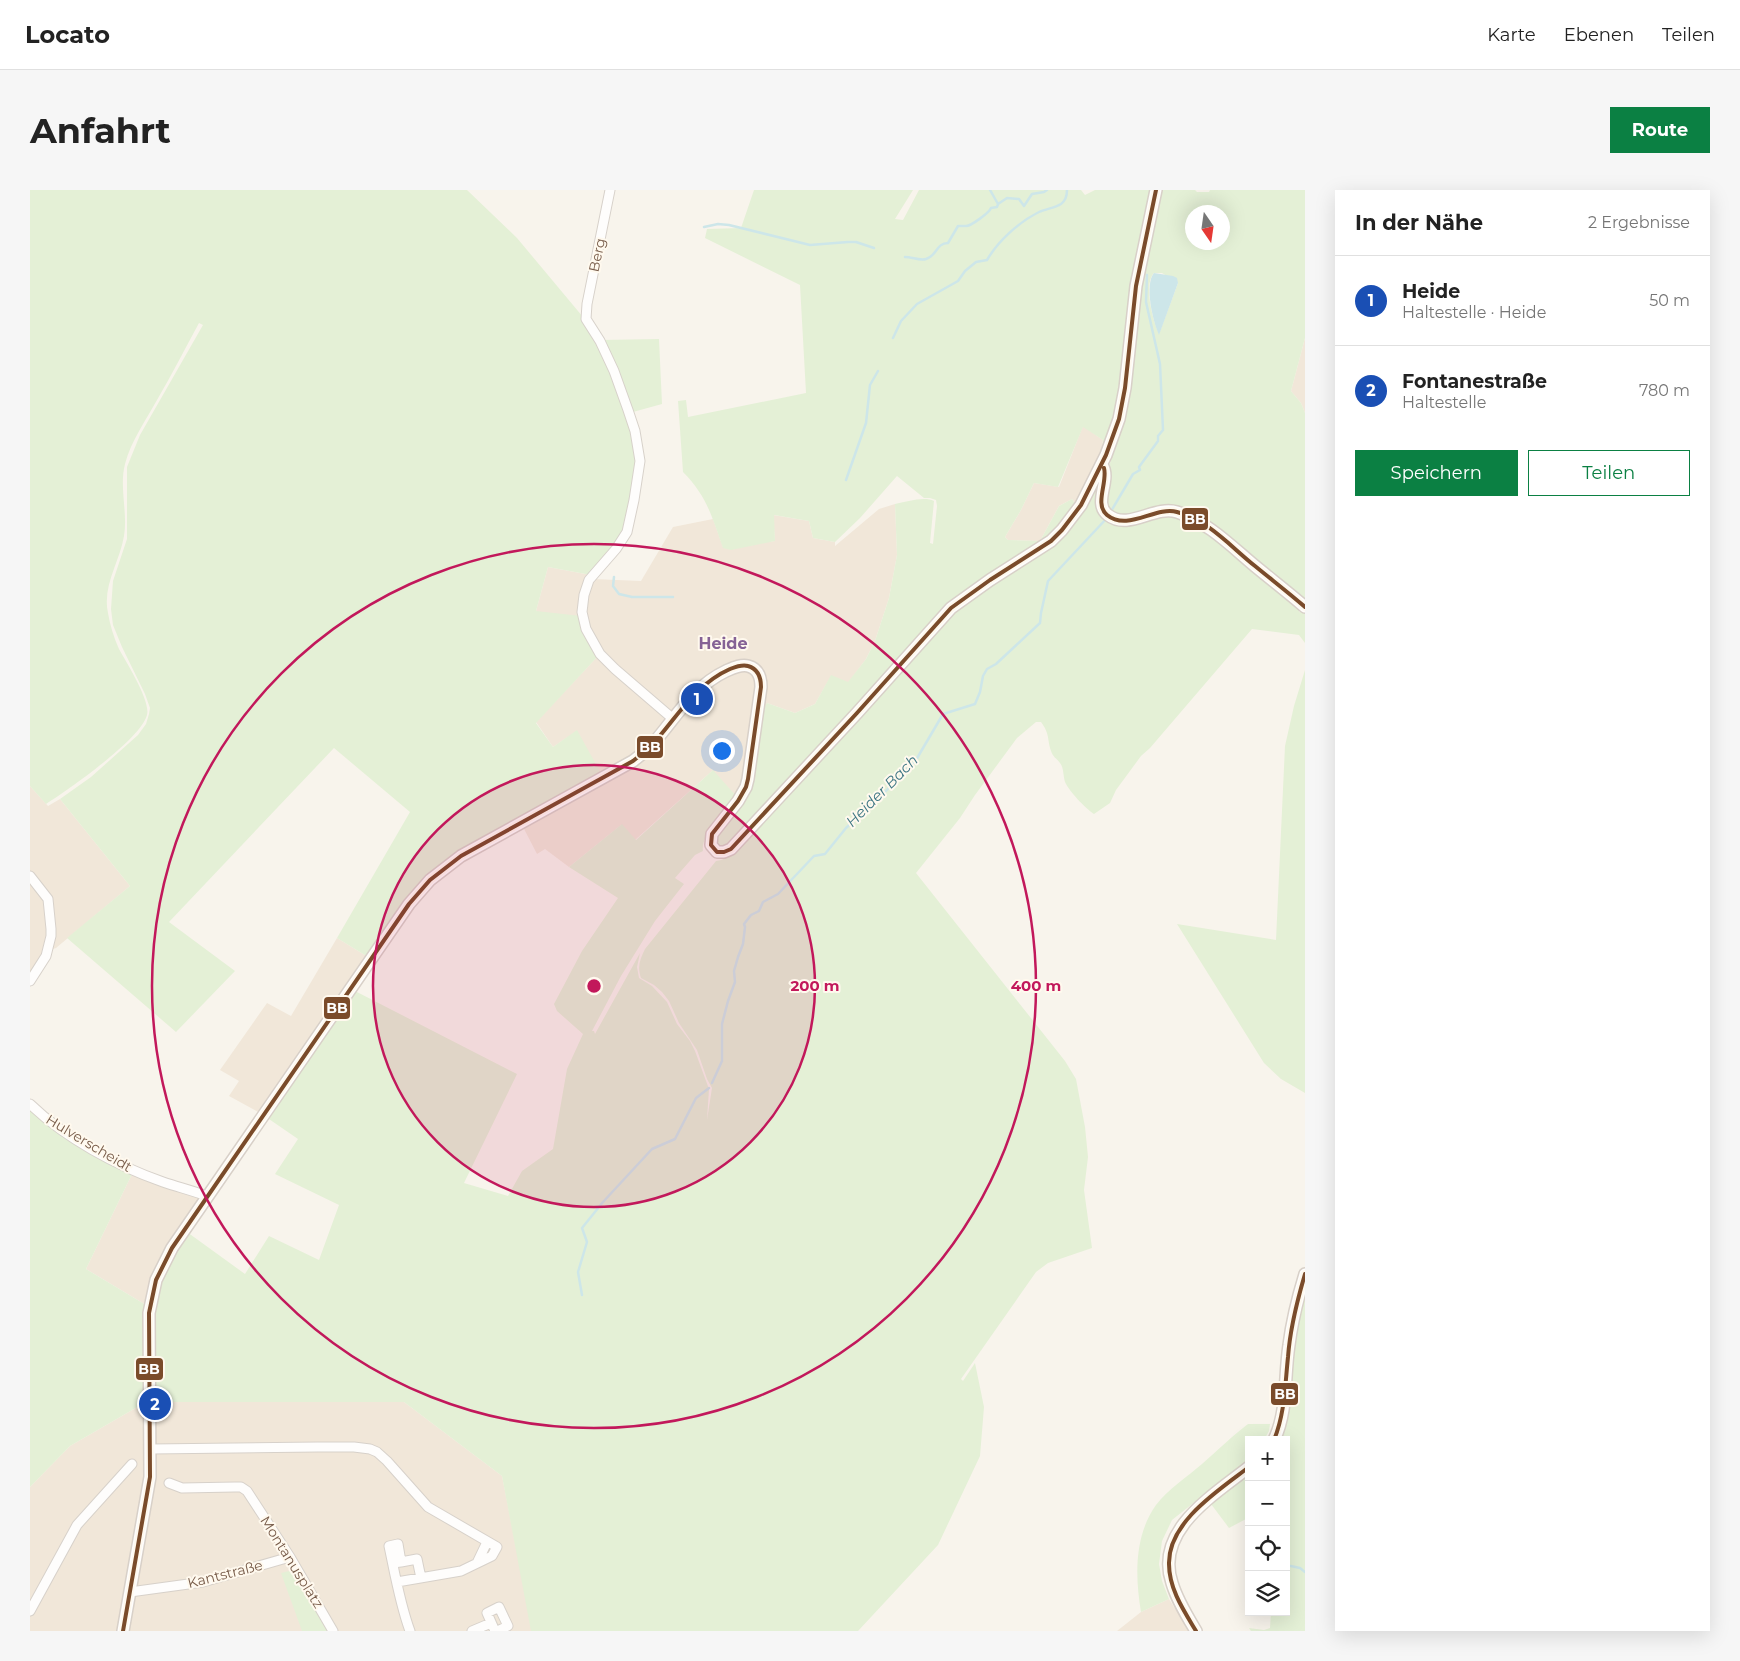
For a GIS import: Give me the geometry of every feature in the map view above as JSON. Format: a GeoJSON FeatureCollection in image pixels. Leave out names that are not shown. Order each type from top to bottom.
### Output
{"type":"FeatureCollection","features":[{"type":"Feature","properties":{"kind":"main road"},"geometry":{"type":"LineString","coordinates":[[123,1631],[150,1477],[149,1313],[154,1288],[167,1256],[398,920],[422,888],[445,867],[468,851],[633,761],[649,748],[697,690],[712,679],[736,667],[747,666],[753,668],[759,676],[761,687],[750,768],[743,793],[711,837],[712,847],[717,852],[731,849],[818,756],[951,608],[990,580],[1051,542],[1081,504],[1102,465],[1113,438],[1123,404],[1136,286],[1156,190]]}},
{"type":"Feature","properties":{"kind":"main road"},"geometry":{"type":"LineString","coordinates":[[1102,465],[1106,474],[1102,504],[1108,516],[1127,520],[1170,511],[1178,512],[1194,519],[1216,533],[1305,607]]}},
{"type":"Feature","properties":{"kind":"main road"},"geometry":{"type":"LineString","coordinates":[[1276,1436],[1283,1408],[1289,1344],[1296,1302],[1305,1274]]}},
{"type":"Feature","properties":{"kind":"main road"},"geometry":{"type":"LineString","coordinates":[[1196,1631],[1171,1582],[1169,1561],[1171,1548],[1183,1523],[1245,1470]]}},
{"type":"Feature","properties":{"kind":"street","name":"Berg"},"geometry":{"type":"LineString","coordinates":[[610,190],[587,304],[586,319],[600,341],[614,371],[635,430],[640,462],[627,532],[616,549],[589,580],[584,595],[582,612],[586,630],[600,654],[615,670],[672,718]]}},
{"type":"Feature","properties":{"kind":"street"},"geometry":{"type":"LineString","coordinates":[[30,876],[48,898],[51,929],[46,956],[33,969],[30,981]]}},
{"type":"Feature","properties":{"kind":"street","name":"Hulverscheidt"},"geometry":{"type":"LineString","coordinates":[[30,1104],[46,1119],[113,1160],[163,1182],[207,1196]]}},
{"type":"Feature","properties":{"kind":"street"},"geometry":{"type":"LineString","coordinates":[[151,1448],[318,1446],[370,1449],[377,1452],[387,1461],[428,1508],[497,1547],[492,1556],[461,1571],[398,1582]]}},
{"type":"Feature","properties":{"kind":"street"},"geometry":{"type":"LineString","coordinates":[[30,1611],[77,1525],[132,1464]]}},
{"type":"Feature","properties":{"kind":"street","name":"Montanusplatz"},"geometry":{"type":"LineString","coordinates":[[169,1483],[182,1488],[241,1487],[249,1494],[290,1557],[333,1631]]}},
{"type":"Feature","properties":{"kind":"street","name":"Kantstraße"},"geometry":{"type":"LineString","coordinates":[[130,1592],[204,1582],[290,1557]]}},
{"type":"Feature","properties":{"kind":"street"},"geometry":{"type":"LineString","coordinates":[[410,1631],[398,1582],[397,1563],[417,1559],[421,1578]]}},
{"type":"Feature","properties":{"kind":"street"},"geometry":{"type":"LineString","coordinates":[[472,1631],[495,1628]]}},
{"type":"Feature","properties":{"kind":"shaded area"},"geometry":{"type":"Polygon","coordinates":[[[1305,338],[1305,413],[1301,403],[1291,391],[1305,338]]]}},
{"type":"Feature","properties":{"kind":"shaded area"},"geometry":{"type":"Polygon","coordinates":[[[1083,426],[1103,440],[1101,460],[1078,507],[1072,499],[1059,506],[1040,541],[1008,540],[1005,537],[1034,483],[1059,487],[1083,426]]]}},
{"type":"Feature","properties":{"kind":"shaded area"},"geometry":{"type":"Polygon","coordinates":[[[895,504],[897,555],[889,598],[875,641],[866,659],[848,683],[831,676],[815,704],[795,713],[767,703],[745,778],[737,797],[712,771],[635,840],[621,825],[569,867],[545,849],[537,854],[522,825],[577,731],[553,747],[536,722],[599,655],[536,611],[548,567],[591,575],[593,579],[641,581],[673,527],[713,519],[723,547],[775,541],[773,515],[809,521],[813,538],[835,542],[835,546],[879,509],[895,504]]]}},
{"type":"Feature","properties":{"kind":"shaded area"},"geometry":{"type":"Polygon","coordinates":[[[30,786],[48,806],[60,799],[130,886],[56,948],[44,952],[30,972],[30,786]]]}},
{"type":"Feature","properties":{"kind":"shaded area"},"geometry":{"type":"Polygon","coordinates":[[[337,938],[368,957],[262,1114],[229,1096],[239,1081],[220,1070],[267,1003],[291,1016],[337,938]]]}},
{"type":"Feature","properties":{"kind":"shaded area"},"geometry":{"type":"Polygon","coordinates":[[[133,1172],[191,1192],[199,1198],[169,1245],[151,1279],[146,1305],[86,1269],[133,1172]]]}},
{"type":"Feature","properties":{"kind":"shaded area"},"geometry":{"type":"Polygon","coordinates":[[[146,1402],[404,1402],[502,1476],[533,1631],[30,1631],[30,1487],[70,1446],[146,1402]]]}},
{"type":"Feature","properties":{"kind":"shaded area"},"geometry":{"type":"Polygon","coordinates":[[[1169,1599],[1189,1631],[1117,1631],[1141,1612],[1169,1599]]]}},
{"type":"Feature","properties":{"kind":"green space"},"geometry":{"type":"Polygon","coordinates":[[[30,190],[467,190],[517,238],[583,317],[613,371],[637,452],[626,530],[591,575],[548,567],[536,611],[581,616],[599,655],[536,723],[553,747],[577,730],[602,775],[459,853],[368,957],[337,938],[410,812],[334,748],[169,922],[235,971],[176,1032],[67,938],[130,886],[60,799],[91,777],[138,735],[146,724],[150,708],[113,625],[111,609],[113,581],[127,539],[127,467],[140,435],[203,325],[199,323],[139,431],[131,447],[123,473],[124,536],[109,583],[107,603],[115,640],[142,691],[147,715],[142,725],[118,750],[70,788],[46,804],[30,786],[30,190]]]}},
{"type":"Feature","properties":{"kind":"green space"},"geometry":{"type":"Polygon","coordinates":[[[754,190],[913,190],[895,219],[903,220],[919,190],[1081,190],[1085,195],[1095,190],[1151,190],[1119,403],[1101,460],[1103,440],[1083,427],[1058,487],[1034,483],[1005,537],[1008,540],[1040,541],[1059,506],[1072,499],[1078,508],[1102,465],[1102,498],[1110,517],[1150,514],[1194,519],[1299,608],[1299,612],[1305,613],[1305,643],[1299,635],[1252,629],[1150,748],[1141,756],[1116,790],[1110,803],[1094,814],[1086,808],[1067,786],[1061,765],[1051,751],[1046,730],[1041,722],[1036,722],[1017,738],[960,818],[916,873],[1065,1061],[1076,1079],[1085,1127],[1088,1157],[1084,1190],[1092,1248],[1048,1263],[1036,1272],[961,1379],[963,1381],[975,1363],[984,1407],[980,1456],[938,1545],[858,1631],[531,1631],[502,1476],[404,1402],[154,1402],[154,1314],[164,1274],[187,1232],[245,1274],[269,1236],[319,1260],[339,1205],[275,1174],[298,1139],[266,1117],[353,990],[517,1074],[464,1183],[508,1196],[522,1171],[553,1149],[567,1069],[583,1034],[557,1011],[554,1004],[582,951],[618,898],[569,867],[622,824],[636,840],[713,770],[737,797],[710,830],[703,845],[703,851],[695,855],[675,878],[684,884],[655,921],[621,976],[592,1031],[595,1034],[640,953],[637,967],[639,978],[652,986],[667,1002],[677,1024],[695,1051],[709,1089],[707,1120],[712,1088],[697,1050],[662,992],[641,978],[639,967],[642,956],[645,949],[716,861],[730,856],[746,837],[721,847],[716,843],[716,838],[741,803],[762,711],[767,703],[795,713],[815,704],[831,675],[848,682],[866,659],[875,641],[889,598],[897,555],[895,504],[920,499],[934,501],[930,543],[933,544],[937,506],[936,500],[924,498],[897,476],[860,518],[835,542],[813,538],[809,521],[774,515],[775,541],[731,550],[723,548],[703,498],[683,472],[678,401],[686,400],[688,417],[806,393],[800,285],[705,238],[707,229],[741,228],[754,190]]]}},
{"type":"Feature","properties":{"kind":"green space"},"geometry":{"type":"Polygon","coordinates":[[[1160,190],[1209,192],[1210,190],[1305,190],[1305,338],[1291,391],[1301,403],[1305,413],[1305,601],[1184,513],[1134,518],[1106,512],[1108,470],[1123,420],[1139,280],[1160,190]],[[1154,273],[1149,286],[1150,303],[1159,334],[1178,283],[1162,273],[1154,273]]]}},
{"type":"Feature","properties":{"kind":"green space"},"geometry":{"type":"Polygon","coordinates":[[[659,339],[662,404],[633,412],[601,340],[659,339]]]}},
{"type":"Feature","properties":{"kind":"green space"},"geometry":{"type":"Polygon","coordinates":[[[1305,670],[1305,1093],[1281,1079],[1264,1063],[1177,924],[1276,940],[1285,746],[1305,670]]]}},
{"type":"Feature","properties":{"kind":"green space"},"geometry":{"type":"Polygon","coordinates":[[[30,1108],[133,1172],[86,1269],[146,1305],[146,1402],[70,1446],[30,1487],[30,1108]]]}},
{"type":"Feature","properties":{"kind":"green space"},"geometry":{"type":"Polygon","coordinates":[[[1305,1280],[1305,1631],[1251,1631],[1249,1628],[1264,1630],[1270,1628],[1271,1616],[1290,1616],[1290,1436],[1276,1436],[1305,1280]]]}},
{"type":"Feature","properties":{"kind":"green space"},"geometry":{"type":"Polygon","coordinates":[[[1248,1424],[1270,1424],[1266,1436],[1245,1436],[1245,1462],[1172,1520],[1162,1541],[1159,1564],[1162,1581],[1169,1599],[1141,1612],[1137,1570],[1138,1557],[1140,1543],[1149,1517],[1156,1505],[1166,1494],[1248,1424]]]}},
{"type":"Feature","properties":{"kind":"green space"},"geometry":{"type":"Polygon","coordinates":[[[1245,1478],[1245,1520],[1229,1528],[1211,1504],[1245,1478]]]}},
{"type":"Feature","properties":{"kind":"green space"},"geometry":{"type":"Polygon","coordinates":[[[293,1570],[329,1631],[302,1631],[281,1573],[293,1570]]]}},
{"type":"Feature","properties":{"kind":"water"},"geometry":{"type":"Polygon","coordinates":[[[1154,273],[1173,276],[1177,278],[1178,283],[1159,335],[1152,313],[1150,294],[1151,279],[1154,273]]]}},
{"type":"Feature","properties":{"kind":"waterway"},"geometry":{"type":"LineString","coordinates":[[990,190],[998,204],[1007,198],[1019,199],[1024,206],[1032,194],[1047,190]]}},
{"type":"Feature","properties":{"kind":"waterway"},"geometry":{"type":"LineString","coordinates":[[893,338],[901,321],[917,304],[958,281],[965,271],[976,262],[987,260],[1003,239],[1024,221],[1039,212],[1061,204],[1066,198],[1067,190]]}},
{"type":"Feature","properties":{"kind":"waterway"},"geometry":{"type":"LineString","coordinates":[[905,257],[921,260],[930,257],[941,245],[948,243],[958,226],[972,224],[984,216],[991,208],[997,207],[998,204]]}},
{"type":"Feature","properties":{"kind":"waterway"},"geometry":{"type":"LineString","coordinates":[[704,227],[718,224],[729,225],[810,245],[856,242],[874,248]]}},
{"type":"Feature","properties":{"kind":"waterway","name":"Heider Bach"},"geometry":{"type":"LineString","coordinates":[[1110,513],[1133,474],[1140,470],[1139,467],[1158,441],[1158,436],[1163,430],[1160,364],[1146,302],[1147,275]]}},
{"type":"Feature","properties":{"kind":"waterway"},"geometry":{"type":"LineString","coordinates":[[846,480],[866,423],[870,385],[878,371]]}},
{"type":"Feature","properties":{"kind":"waterway","name":"Heider Bach"},"geometry":{"type":"LineString","coordinates":[[712,1083],[722,1061],[722,1024],[735,982],[734,971],[743,944],[744,924],[751,915],[759,911],[763,902],[778,894],[814,856],[825,854],[846,828],[916,760],[943,714],[975,704],[980,692],[983,676],[987,669],[996,664],[1040,623],[1048,581],[1107,518]]}},
{"type":"Feature","properties":{"kind":"waterway"},"geometry":{"type":"LineString","coordinates":[[614,577],[613,586],[619,594],[632,597],[673,597]]}},
{"type":"Feature","properties":{"kind":"waterway","name":"Heider Bach"},"geometry":{"type":"LineString","coordinates":[[582,1295],[578,1272],[587,1242],[582,1228],[603,1202],[652,1149],[675,1139],[696,1098],[709,1088]]}},
{"type":"Feature","properties":{"kind":"waterway"},"geometry":{"type":"LineString","coordinates":[[1290,1566],[1300,1568],[1305,1572]]}},
{"type":"Feature","properties":{"kind":"transit line","name":"BB"},"geometry":{"type":"LineString","coordinates":[[123,1631],[150,1477],[149,1313],[156,1280],[172,1248],[409,904],[430,880],[461,856],[633,761],[651,746],[686,703],[706,684],[730,669],[746,665],[757,672],[760,677],[761,687],[748,779],[738,801],[712,834],[711,845],[717,852],[731,849],[951,608],[990,580],[1051,541],[1081,505],[1106,455],[1119,419],[1125,388],[1136,286],[1156,190]]}},
{"type":"Feature","properties":{"kind":"transit line","name":"BB"},"geometry":{"type":"LineString","coordinates":[[1104,468],[1105,474],[1101,499],[1103,510],[1107,515],[1115,520],[1124,521],[1169,511],[1177,512],[1199,521],[1219,535],[1305,607]]}},
{"type":"Feature","properties":{"kind":"transit line","name":"BB"},"geometry":{"type":"LineString","coordinates":[[1276,1436],[1282,1409],[1292,1326],[1305,1274]]}},
{"type":"Feature","properties":{"kind":"transit line","name":"BB"},"geometry":{"type":"LineString","coordinates":[[1196,1631],[1174,1591],[1169,1564],[1171,1549],[1177,1534],[1197,1508],[1245,1470]]}},
{"type":"Feature","properties":{"kind":"place","name":"Heide"},"geometry":{"type":"Point","coordinates":[697,699]}},
{"type":"Feature","properties":{"kind":"place","name":"Fontanestraße"},"geometry":{"type":"Point","coordinates":[155,1404]}},
{"type":"Feature","properties":{"kind":"district","name":"Heide"},"geometry":{"type":"Point","coordinates":[723,643]}}]}
